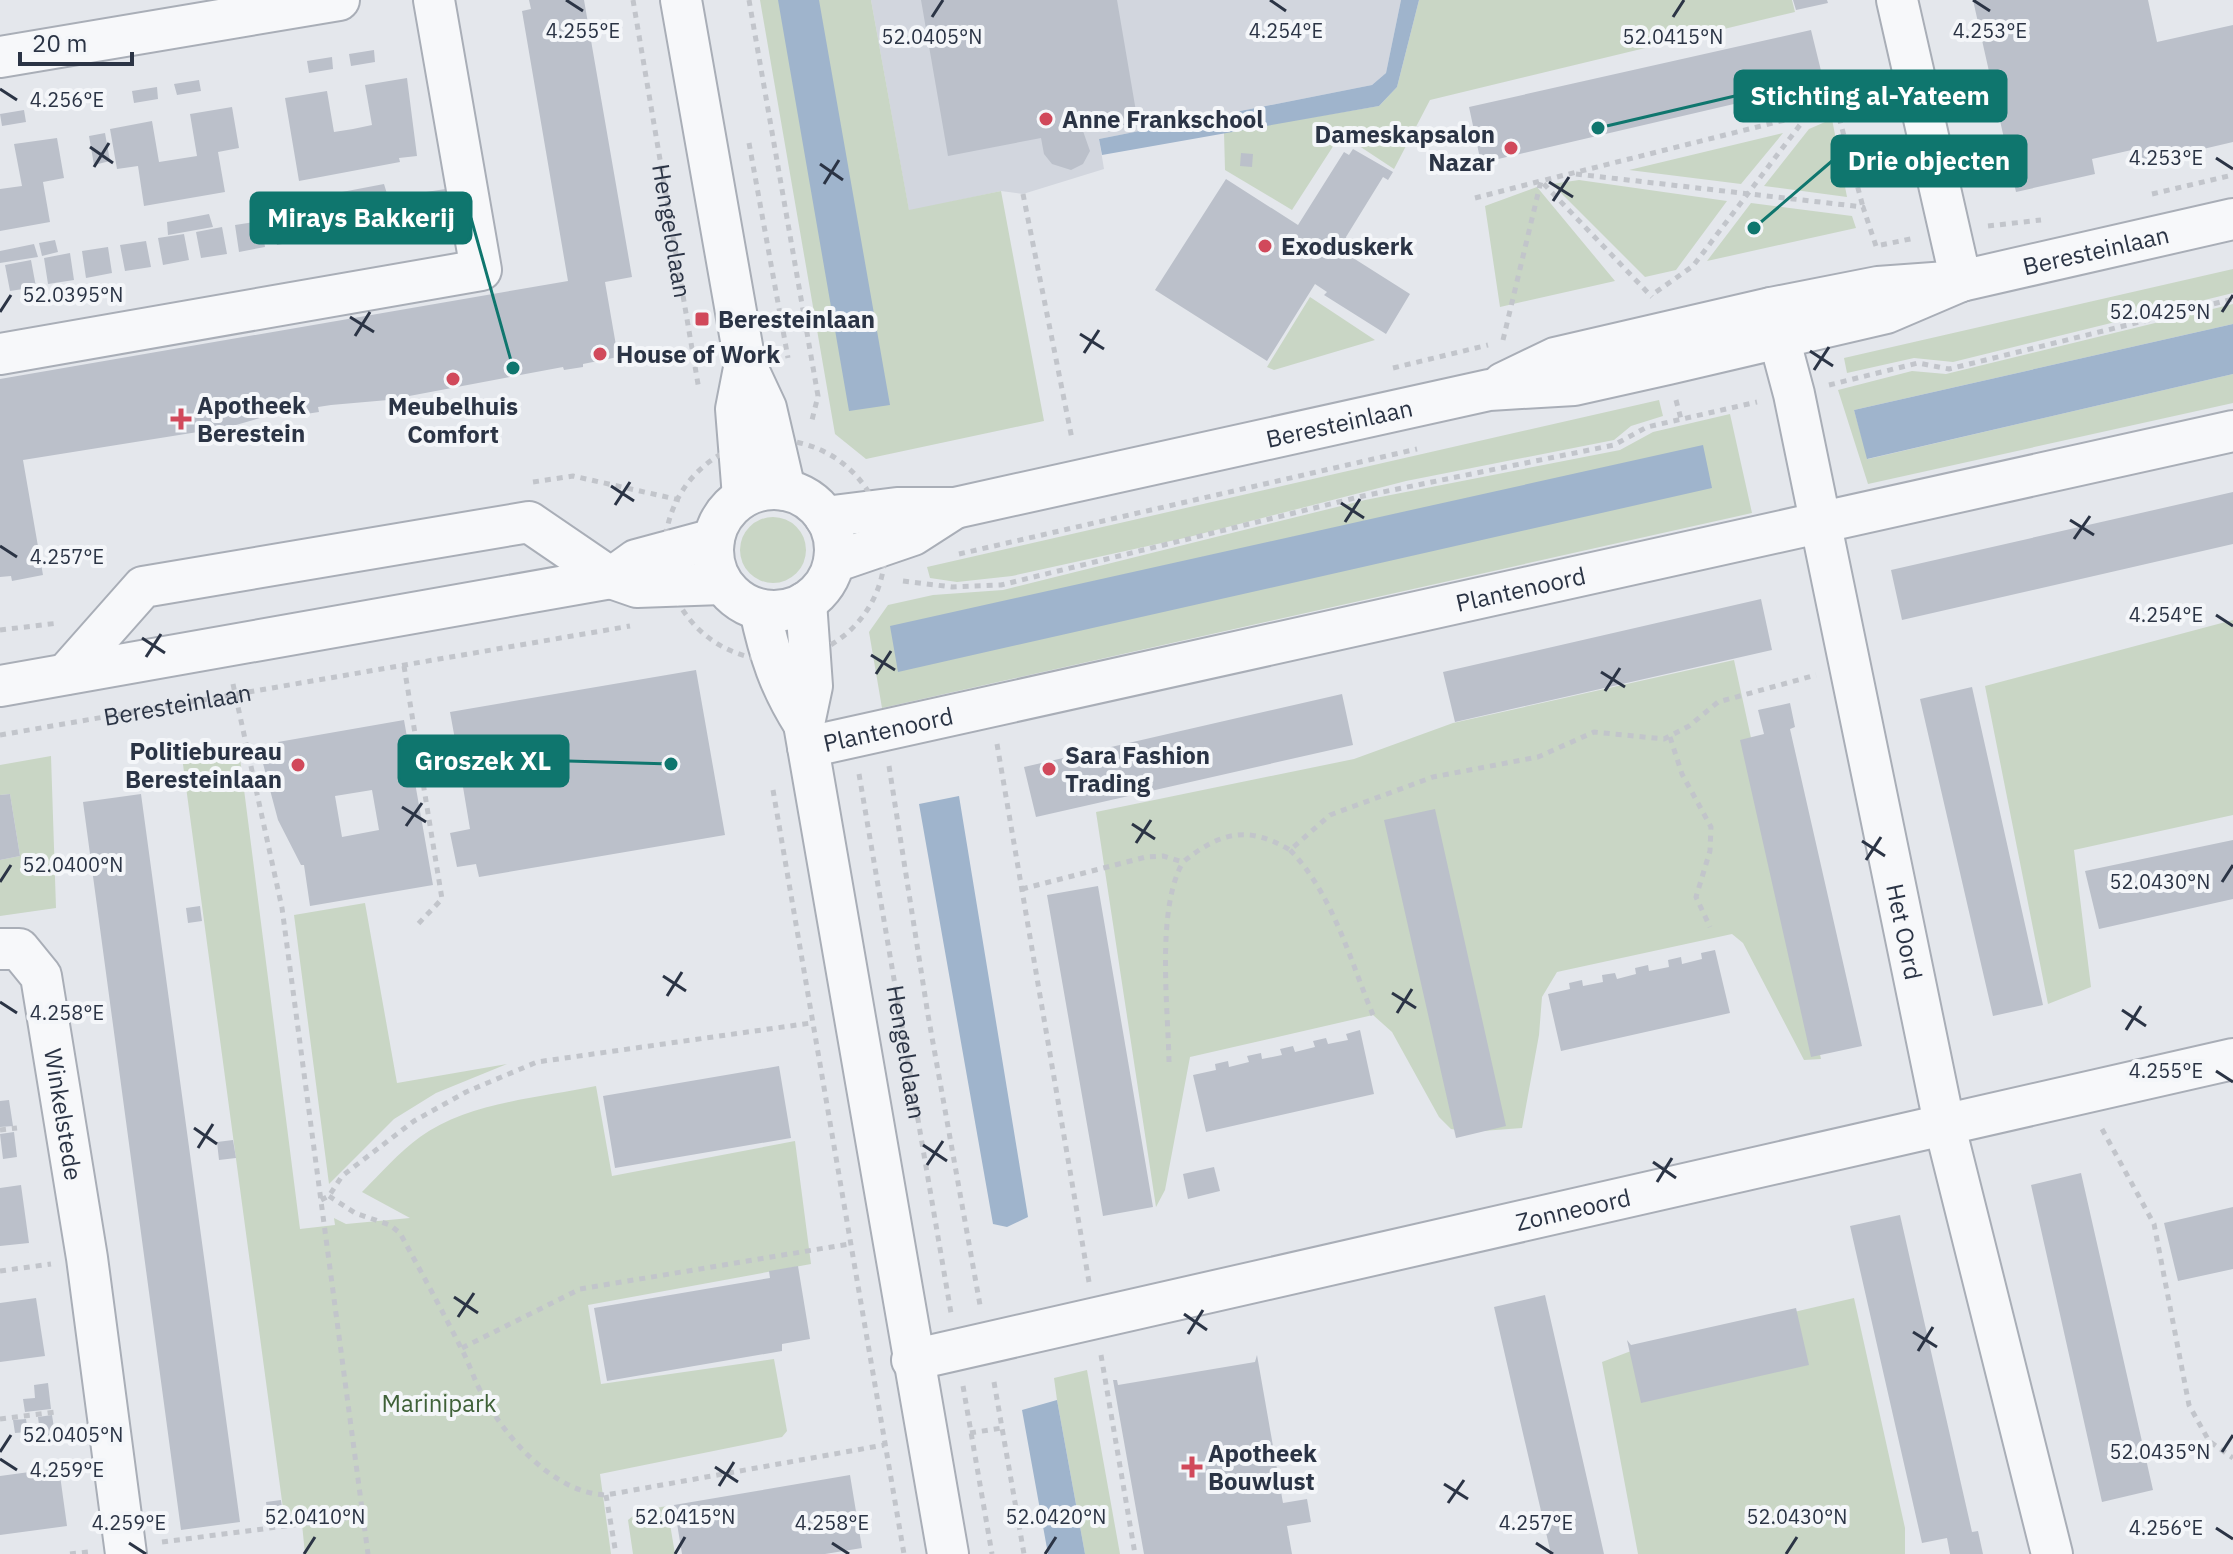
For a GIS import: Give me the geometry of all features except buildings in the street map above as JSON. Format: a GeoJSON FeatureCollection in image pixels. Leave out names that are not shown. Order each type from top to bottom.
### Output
{"type":"FeatureCollection","features":[{"type":"Feature","properties":{"kind":"street"},"geometry":{"type":"LineString","coordinates":[[0,57],[136,16],[339,0]]}},
{"type":"Feature","properties":{"kind":"street"},"geometry":{"type":"LineString","coordinates":[[0,354],[481,270],[434,0]]}},
{"type":"Feature","properties":{"kind":"street","name":"Hengelolaan"},"geometry":{"type":"LineString","coordinates":[[681,0],[745,363],[736,409],[785,490]]}},
{"type":"Feature","properties":{"kind":"street"},"geometry":{"type":"LineString","coordinates":[[1897,0],[1961,281]]}},
{"type":"Feature","properties":{"kind":"street","name":"Beresteinlaan"},"geometry":{"type":"LineString","coordinates":[[834,562],[882,545],[955,508],[1489,390],[1555,358],[1775,323],[1886,313],[1961,281],[2233,219]]}},
{"type":"Feature","properties":{"kind":"street","name":"Het Oord"},"geometry":{"type":"LineString","coordinates":[[1775,323],[1794,394],[1944,1123],[2052,1554]]}},
{"type":"Feature","properties":{"kind":"street","name":"Plantenoord"},"geometry":{"type":"LineString","coordinates":[[806,736],[868,735],[2233,431]]}},
{"type":"Feature","properties":{"kind":"street","name":"Hengelolaan"},"geometry":{"type":"LineString","coordinates":[[743,497],[756,445]]}},
{"type":"Feature","properties":{"kind":"street"},"geometry":{"type":"LineString","coordinates":[[785,490],[812,502],[825,517],[834,539],[834,562],[824,585],[806,602],[784,611],[760,610],[742,603],[722,584],[714,562],[714,539],[724,515],[743,497],[756,492],[785,490]]}},
{"type":"Feature","properties":{"kind":"street","name":"Beresteinlaan"},"geometry":{"type":"LineString","coordinates":[[825,517],[882,545]]}},
{"type":"Feature","properties":{"kind":"street","name":"Beresteinlaan"},"geometry":{"type":"LineString","coordinates":[[66,674],[143,587],[529,522],[611,578],[637,587],[678,608],[722,584]]}},
{"type":"Feature","properties":{"kind":"street","name":"Beresteinlaan"},"geometry":{"type":"LineString","coordinates":[[1,677],[66,674],[611,578],[636,560],[714,539]]}},
{"type":"Feature","properties":{"kind":"street","name":"Hengelolaan"},"geometry":{"type":"LineString","coordinates":[[806,602],[829,651],[812,686],[806,736],[948,1554]]}},
{"type":"Feature","properties":{"kind":"street","name":"Hengelolaan"},"geometry":{"type":"LineString","coordinates":[[760,610],[755,662],[785,695],[806,736]]}},
{"type":"Feature","properties":{"kind":"street","name":"Winkelstede"},"geometry":{"type":"LineString","coordinates":[[0,949],[19,949],[41,976],[87,1258],[125,1550]]}},
{"type":"Feature","properties":{"kind":"street","name":"Zonneoord"},"geometry":{"type":"LineString","coordinates":[[912,1360],[2081,1091],[2233,1059]]}},
{"type":"Feature","properties":{"kind":"path","name":"Hengelolaan"},"geometry":{"type":"LineString","coordinates":[[633,0],[701,402]]}},
{"type":"Feature","properties":{"kind":"path"},"geometry":{"type":"LineString","coordinates":[[749,0],[818,396],[680,500],[667,527],[665,550],[678,608],[755,662],[792,661],[829,651],[882,545],[873,495],[852,474],[756,445]]}},
{"type":"Feature","properties":{"kind":"path"},"geometry":{"type":"LineString","coordinates":[[1475,198],[1917,87]]}},
{"type":"Feature","properties":{"kind":"path"},"geometry":{"type":"LineString","coordinates":[[1836,106],[1876,246]]}},
{"type":"Feature","properties":{"kind":"path"},"geometry":{"type":"LineString","coordinates":[[1541,181],[1652,295],[1693,266],[1809,113]]}},
{"type":"Feature","properties":{"kind":"path"},"geometry":{"type":"LineString","coordinates":[[749,140],[791,374]]}},
{"type":"Feature","properties":{"kind":"path"},"geometry":{"type":"LineString","coordinates":[[1571,173],[1863,207]]}},
{"type":"Feature","properties":{"kind":"path"},"geometry":{"type":"LineString","coordinates":[[1503,341],[1541,181]]}},
{"type":"Feature","properties":{"kind":"path"},"geometry":{"type":"LineString","coordinates":[[1023,194],[1072,439]]}},
{"type":"Feature","properties":{"kind":"path"},"geometry":{"type":"LineString","coordinates":[[882,545],[952,587],[1001,585],[1363,496],[1614,445],[1647,427],[1918,363],[1949,369],[2233,299]]}},
{"type":"Feature","properties":{"kind":"path","name":"Beresteinlaan"},"geometry":{"type":"LineString","coordinates":[[0,735],[632,626]]}},
{"type":"Feature","properties":{"kind":"path"},"geometry":{"type":"LineString","coordinates":[[226,648],[282,908],[368,1554]]}},
{"type":"Feature","properties":{"kind":"path"},"geometry":{"type":"LineString","coordinates":[[404,666],[442,899],[418,924]]}},
{"type":"Feature","properties":{"kind":"path"},"geometry":{"type":"LineString","coordinates":[[1290,850],[1330,815],[1433,777],[1538,757],[1594,732],[1670,737],[1718,702],[1849,667]]}},
{"type":"Feature","properties":{"kind":"path"},"geometry":{"type":"LineString","coordinates":[[991,707],[1135,1554]]}},
{"type":"Feature","properties":{"kind":"path","name":"Hengelolaan"},"geometry":{"type":"LineString","coordinates":[[868,735],[972,1345],[970,1433],[992,1554]]}},
{"type":"Feature","properties":{"kind":"path"},"geometry":{"type":"LineString","coordinates":[[868,735],[928,1015],[972,1345],[1002,1428],[1024,1554]]}},
{"type":"Feature","properties":{"kind":"path"},"geometry":{"type":"LineString","coordinates":[[1670,737],[1682,774],[1711,827],[1710,851],[1696,897],[1710,927]]}},
{"type":"Feature","properties":{"kind":"path"},"geometry":{"type":"LineString","coordinates":[[772,786],[904,1554]]}},
{"type":"Feature","properties":{"kind":"path"},"geometry":{"type":"LineString","coordinates":[[1169,1062],[1168,910],[1172,882],[1183,862],[1205,845],[1229,836],[1270,838],[1290,850],[1308,868],[1326,901],[1373,1015]]}},
{"type":"Feature","properties":{"kind":"path"},"geometry":{"type":"LineString","coordinates":[[1022,889],[1146,857],[1163,856],[1183,862]]}},
{"type":"Feature","properties":{"kind":"path"},"geometry":{"type":"LineString","coordinates":[[321,1200],[329,1196],[342,1176],[414,1121],[466,1092],[537,1062],[811,1023]]}},
{"type":"Feature","properties":{"kind":"path"},"geometry":{"type":"LineString","coordinates":[[2081,1091],[2154,1224],[2189,1405],[2209,1441],[2233,1458]]}},
{"type":"Feature","properties":{"kind":"path"},"geometry":{"type":"LineString","coordinates":[[0,1130],[17,1128]]}},
{"type":"Feature","properties":{"kind":"path"},"geometry":{"type":"LineString","coordinates":[[329,1196],[355,1213],[390,1225],[400,1233],[462,1348],[483,1395],[499,1420],[542,1468],[589,1494],[606,1495],[927,1437],[1002,1428]]}},
{"type":"Feature","properties":{"kind":"path"},"geometry":{"type":"LineString","coordinates":[[462,1348],[580,1289],[849,1244]]}},
{"type":"Feature","properties":{"kind":"path"},"geometry":{"type":"LineString","coordinates":[[0,1271],[87,1258]]}},
{"type":"Feature","properties":{"kind":"path"},"geometry":{"type":"LineString","coordinates":[[0,1419],[55,1412]]}},
{"type":"Feature","properties":{"kind":"path"},"geometry":{"type":"LineString","coordinates":[[606,1495],[616,1554]]}},
{"type":"Feature","properties":{"kind":"path"},"geometry":{"type":"LineString","coordinates":[[70,1554],[125,1550],[363,1516]]}},
{"type":"Feature","properties":{"kind":"shaded area","name":"Anne Frankschool"},"geometry":{"type":"Polygon","coordinates":[[[871,0],[1401,0],[1386,73],[1372,85],[1099,139],[1104,169],[1023,194],[1001,191],[909,211],[871,0]]]}},
{"type":"Feature","properties":{"kind":"green space"},"geometry":{"type":"Polygon","coordinates":[[[760,0],[871,0],[909,210],[1001,191],[1044,421],[866,459],[835,434],[760,0]]]}},
{"type":"Feature","properties":{"kind":"green space"},"geometry":{"type":"Polygon","coordinates":[[[1419,0],[1792,0],[1795,12],[1430,100],[1394,169],[1341,134],[1292,210],[1225,170],[1224,132],[1379,106],[1397,87],[1419,0]]]}},
{"type":"Feature","properties":{"kind":"green space"},"geometry":{"type":"Polygon","coordinates":[[[1832,119],[1847,197],[1764,186],[1809,129],[1832,119]]]}},
{"type":"Feature","properties":{"kind":"green space"},"geometry":{"type":"Polygon","coordinates":[[[1783,133],[1741,184],[1629,170],[1783,133]]]}},
{"type":"Feature","properties":{"kind":"green space"},"geometry":{"type":"Polygon","coordinates":[[[1579,180],[1727,201],[1676,270],[1645,277],[1552,184],[1579,180]]]}},
{"type":"Feature","properties":{"kind":"green space"},"geometry":{"type":"Polygon","coordinates":[[[1537,187],[1615,281],[1500,307],[1485,206],[1537,187]]]}},
{"type":"Feature","properties":{"kind":"green space"},"geometry":{"type":"Polygon","coordinates":[[[1751,203],[1852,216],[1856,228],[1707,261],[1751,203]]]}},
{"type":"Feature","properties":{"kind":"green space"},"geometry":{"type":"Polygon","coordinates":[[[2233,269],[2233,293],[1953,362],[1914,358],[1847,373],[1844,358],[2233,269]]]}},
{"type":"Feature","properties":{"kind":"green space"},"geometry":{"type":"Polygon","coordinates":[[[1310,297],[1375,340],[1274,370],[1267,367],[1310,297]]]}},
{"type":"Feature","properties":{"kind":"green space"},"geometry":{"type":"Polygon","coordinates":[[[2233,304],[2233,324],[1854,410],[1868,459],[2233,374],[2233,403],[1868,484],[1838,390],[1912,371],[1946,374],[2233,304]]]}},
{"type":"Feature","properties":{"kind":"green space"},"geometry":{"type":"Polygon","coordinates":[[[1659,400],[1663,416],[1631,426],[1614,440],[1406,481],[1189,537],[1012,576],[957,582],[930,578],[927,567],[1659,400]]]}},
{"type":"Feature","properties":{"kind":"green space"},"geometry":{"type":"Polygon","coordinates":[[[1730,414],[1752,513],[882,708],[869,632],[888,605],[933,595],[1003,590],[1365,500],[1620,450],[1653,432],[1730,414]]]}},
{"type":"Feature","properties":{"kind":"green space"},"geometry":{"type":"Polygon","coordinates":[[[773,517],[786,520],[796,527],[803,537],[806,550],[803,563],[796,573],[786,580],[773,583],[760,580],[750,573],[743,563],[740,550],[743,537],[750,527],[760,520],[773,517]]]}},
{"type":"Feature","properties":{"kind":"green space"},"geometry":{"type":"Polygon","coordinates":[[[2233,620],[2233,815],[2074,850],[2091,987],[2048,1004],[1985,686],[2233,620]]]}},
{"type":"Feature","properties":{"kind":"green space"},"geometry":{"type":"Polygon","coordinates":[[[1734,660],[1821,1059],[1804,1060],[1743,943],[1732,934],[1557,972],[1542,997],[1539,1035],[1522,1128],[1469,1132],[1451,1129],[1439,1117],[1392,1032],[1373,1015],[1190,1057],[1165,1190],[1156,1207],[1096,812],[1354,759],[1453,723],[1734,660]]]}},
{"type":"Feature","properties":{"kind":"green space"},"geometry":{"type":"Polygon","coordinates":[[[51,756],[56,908],[0,916],[0,860],[20,856],[10,794],[0,795],[0,765],[51,756]]]}},
{"type":"Feature","properties":{"kind":"green space","name":"Marinipark"},"geometry":{"type":"Polygon","coordinates":[[[182,757],[240,758],[300,1229],[335,1225],[334,1218],[346,1224],[410,1218],[362,1192],[397,1156],[439,1125],[482,1109],[528,1098],[596,1086],[612,1176],[795,1141],[811,1264],[588,1305],[601,1384],[774,1359],[787,1431],[782,1437],[600,1474],[611,1554],[305,1554],[301,1514],[284,1516],[182,757]]]}},
{"type":"Feature","properties":{"kind":"green space"},"geometry":{"type":"Polygon","coordinates":[[[365,903],[397,1083],[507,1064],[436,1093],[394,1119],[329,1184],[294,915],[365,903]]]}},
{"type":"Feature","properties":{"kind":"green space"},"geometry":{"type":"Polygon","coordinates":[[[1854,1298],[1905,1528],[1905,1554],[1638,1554],[1602,1362],[1639,1348],[1854,1298]]]}},
{"type":"Feature","properties":{"kind":"green space"},"geometry":{"type":"Polygon","coordinates":[[[1087,1370],[1120,1554],[1085,1554],[1057,1400],[1054,1378],[1087,1370]]]}},
{"type":"Feature","properties":{"kind":"green space"},"geometry":{"type":"Polygon","coordinates":[[[667,1506],[675,1554],[633,1554],[628,1520],[639,1511],[667,1506]]]}},
{"type":"Feature","properties":{"kind":"water"},"geometry":{"type":"Polygon","coordinates":[[[778,0],[819,0],[890,405],[849,411],[778,0]]]}},
{"type":"Feature","properties":{"kind":"water"},"geometry":{"type":"Polygon","coordinates":[[[1401,0],[1419,0],[1397,87],[1379,106],[1102,155],[1099,139],[1372,85],[1386,73],[1401,0]]]}},
{"type":"Feature","properties":{"kind":"water"},"geometry":{"type":"Polygon","coordinates":[[[2233,324],[2233,374],[1867,459],[1854,410],[2233,324]]]}},
{"type":"Feature","properties":{"kind":"water"},"geometry":{"type":"Polygon","coordinates":[[[1703,445],[1712,488],[898,672],[890,626],[1703,445]]]}},
{"type":"Feature","properties":{"kind":"water"},"geometry":{"type":"Polygon","coordinates":[[[959,796],[1028,1217],[1007,1227],[993,1224],[919,804],[959,796]]]}},
{"type":"Feature","properties":{"kind":"water"},"geometry":{"type":"Polygon","coordinates":[[[1057,1400],[1085,1554],[1048,1554],[1022,1410],[1057,1400]]]}},
{"type":"Feature","properties":{"kind":"place","name":"Anne Frankschool"},"geometry":{"type":"Point","coordinates":[1046,119]}},
{"type":"Feature","properties":{"kind":"place","name":"Stichting al-Yateem"},"geometry":{"type":"Point","coordinates":[1598,128]}},
{"type":"Feature","properties":{"kind":"place","name":"Dameskapsalon Nazar"},"geometry":{"type":"Point","coordinates":[1511,148]}},
{"type":"Feature","properties":{"kind":"place","name":"Drie objecten"},"geometry":{"type":"Point","coordinates":[1754,228]}},
{"type":"Feature","properties":{"kind":"place","name":"Exoduskerk"},"geometry":{"type":"Point","coordinates":[1265,246]}},
{"type":"Feature","properties":{"kind":"place","name":"Beresteinlaan"},"geometry":{"type":"Point","coordinates":[702,319]}},
{"type":"Feature","properties":{"kind":"place","name":"House of Work"},"geometry":{"type":"Point","coordinates":[600,354]}},
{"type":"Feature","properties":{"kind":"place","name":"Mirays Bakkerij"},"geometry":{"type":"Point","coordinates":[513,368]}},
{"type":"Feature","properties":{"kind":"place","name":"Meubelhuis Comfort"},"geometry":{"type":"Point","coordinates":[453,379]}},
{"type":"Feature","properties":{"kind":"place","name":"Apotheek Berestein"},"geometry":{"type":"Point","coordinates":[181,419]}},
{"type":"Feature","properties":{"kind":"place","name":"Groszek XL"},"geometry":{"type":"Point","coordinates":[671,764]}},
{"type":"Feature","properties":{"kind":"place","name":"Politiebureau Beresteinlaan"},"geometry":{"type":"Point","coordinates":[298,765]}},
{"type":"Feature","properties":{"kind":"place","name":"Sara Fashion Trading"},"geometry":{"type":"Point","coordinates":[1049,769]}},
{"type":"Feature","properties":{"kind":"place","name":"Apotheek Bouwlust"},"geometry":{"type":"Point","coordinates":[1192,1467]}}]}
